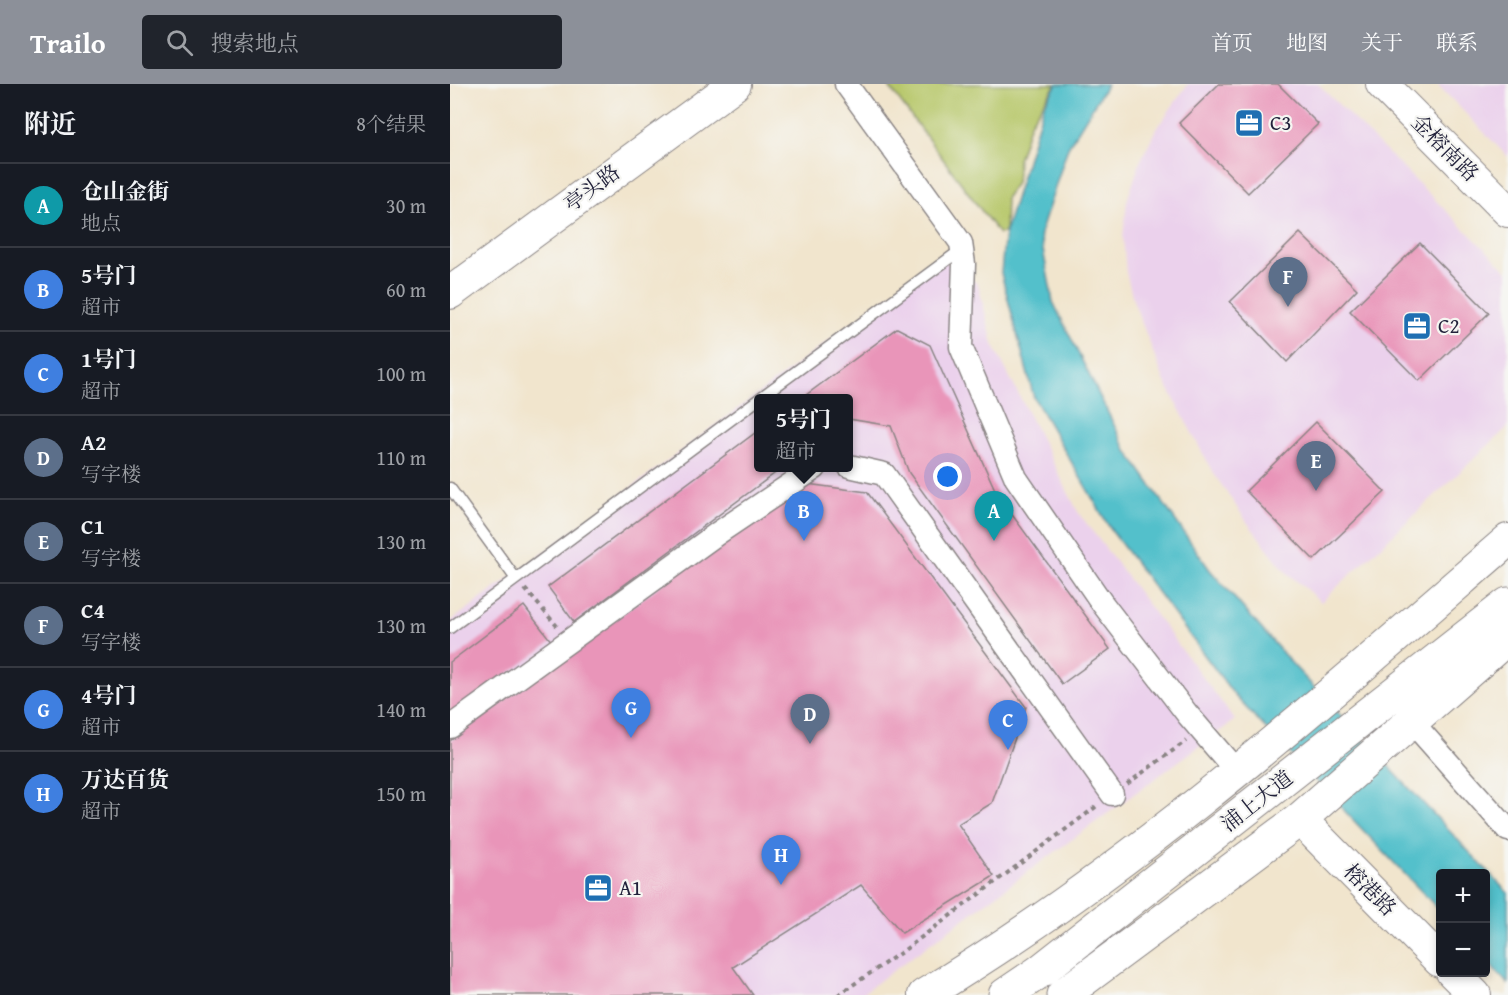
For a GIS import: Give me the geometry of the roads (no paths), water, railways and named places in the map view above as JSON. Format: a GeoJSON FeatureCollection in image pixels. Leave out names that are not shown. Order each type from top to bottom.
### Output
{"type":"FeatureCollection","features":[{"type":"Feature","properties":{"kind":"main road","name":"亭头路"},"geometry":{"type":"LineString","coordinates":[[450,293],[735,84]]}},
{"type":"Feature","properties":{"kind":"main road","name":"金榕南路"},"geometry":{"type":"LineString","coordinates":[[1382,84],[1508,211]]}},
{"type":"Feature","properties":{"kind":"main road"},"geometry":{"type":"LineString","coordinates":[[924,995],[1080,891],[1237,772],[1508,540]]}},
{"type":"Feature","properties":{"kind":"main road","name":"浦上大道"},"geometry":{"type":"LineString","coordinates":[[1005,995],[1040,972],[1508,604]]}},
{"type":"Feature","properties":{"kind":"main road","name":"浦上大道"},"geometry":{"type":"LineString","coordinates":[[1063,995],[1300,819],[1413,723],[1508,637]]}},
{"type":"Feature","properties":{"kind":"main road","name":"榕港路"},"geometry":{"type":"LineString","coordinates":[[1300,819],[1436,957]]}},
{"type":"Feature","properties":{"kind":"main road"},"geometry":{"type":"LineString","coordinates":[[1457,977],[1475,995]]}},
{"type":"Feature","properties":{"kind":"street"},"geometry":{"type":"LineString","coordinates":[[846,84],[961,243],[964,264],[961,347],[1016,478],[1102,603],[1201,730],[1237,772]]}},
{"type":"Feature","properties":{"kind":"street"},"geometry":{"type":"LineString","coordinates":[[853,467],[884,474],[1113,794]]}},
{"type":"Feature","properties":{"kind":"street"},"geometry":{"type":"LineString","coordinates":[[450,727],[717,533],[809,472]]}},
{"type":"Feature","properties":{"kind":"street"},"geometry":{"type":"LineString","coordinates":[[1413,723],[1508,830]]}},
{"type":"Feature","properties":{"kind":"lane"},"geometry":{"type":"LineString","coordinates":[[766,394],[962,249]]}},
{"type":"Feature","properties":{"kind":"lane"},"geometry":{"type":"LineString","coordinates":[[450,628],[754,403]]}},
{"type":"Feature","properties":{"kind":"lane"},"geometry":{"type":"LineString","coordinates":[[450,488],[516,579]]}},
{"type":"Feature","properties":{"kind":"water"},"geometry":{"type":"Polygon","coordinates":[[[1057,84],[1107,84],[1068,147],[1040,234],[1053,302],[1127,451],[1210,570],[1294,666],[1485,869],[1436,869],[1436,907],[1235,696],[1111,530],[1034,398],[1001,273],[1005,232],[1044,105],[1057,84]]]}},
{"type":"Feature","properties":{"kind":"water"},"geometry":{"type":"Polygon","coordinates":[[[1490,874],[1508,893],[1508,984],[1490,964],[1490,874]]]}},
{"type":"Feature","properties":{"kind":"place","name":"C3"},"geometry":{"type":"Point","coordinates":[1249,123]}},
{"type":"Feature","properties":{"kind":"place","name":"C4"},"geometry":{"type":"Point","coordinates":[1288,307]}},
{"type":"Feature","properties":{"kind":"place","name":"C2"},"geometry":{"type":"Point","coordinates":[1417,326]}},
{"type":"Feature","properties":{"kind":"place","name":"C1"},"geometry":{"type":"Point","coordinates":[1316,491]}},
{"type":"Feature","properties":{"kind":"place","name":"5号门"},"geometry":{"type":"Point","coordinates":[804,541]}},
{"type":"Feature","properties":{"kind":"place","name":"仓山金街"},"geometry":{"type":"Point","coordinates":[994,541]}},
{"type":"Feature","properties":{"kind":"place","name":"4号门"},"geometry":{"type":"Point","coordinates":[631,738]}},
{"type":"Feature","properties":{"kind":"place","name":"A2"},"geometry":{"type":"Point","coordinates":[810,744]}},
{"type":"Feature","properties":{"kind":"place","name":"1号门"},"geometry":{"type":"Point","coordinates":[1008,750]}},
{"type":"Feature","properties":{"kind":"place","name":"万达百货"},"geometry":{"type":"Point","coordinates":[781,885]}},
{"type":"Feature","properties":{"kind":"place","name":"A1"},"geometry":{"type":"Point","coordinates":[598,888]}}]}
